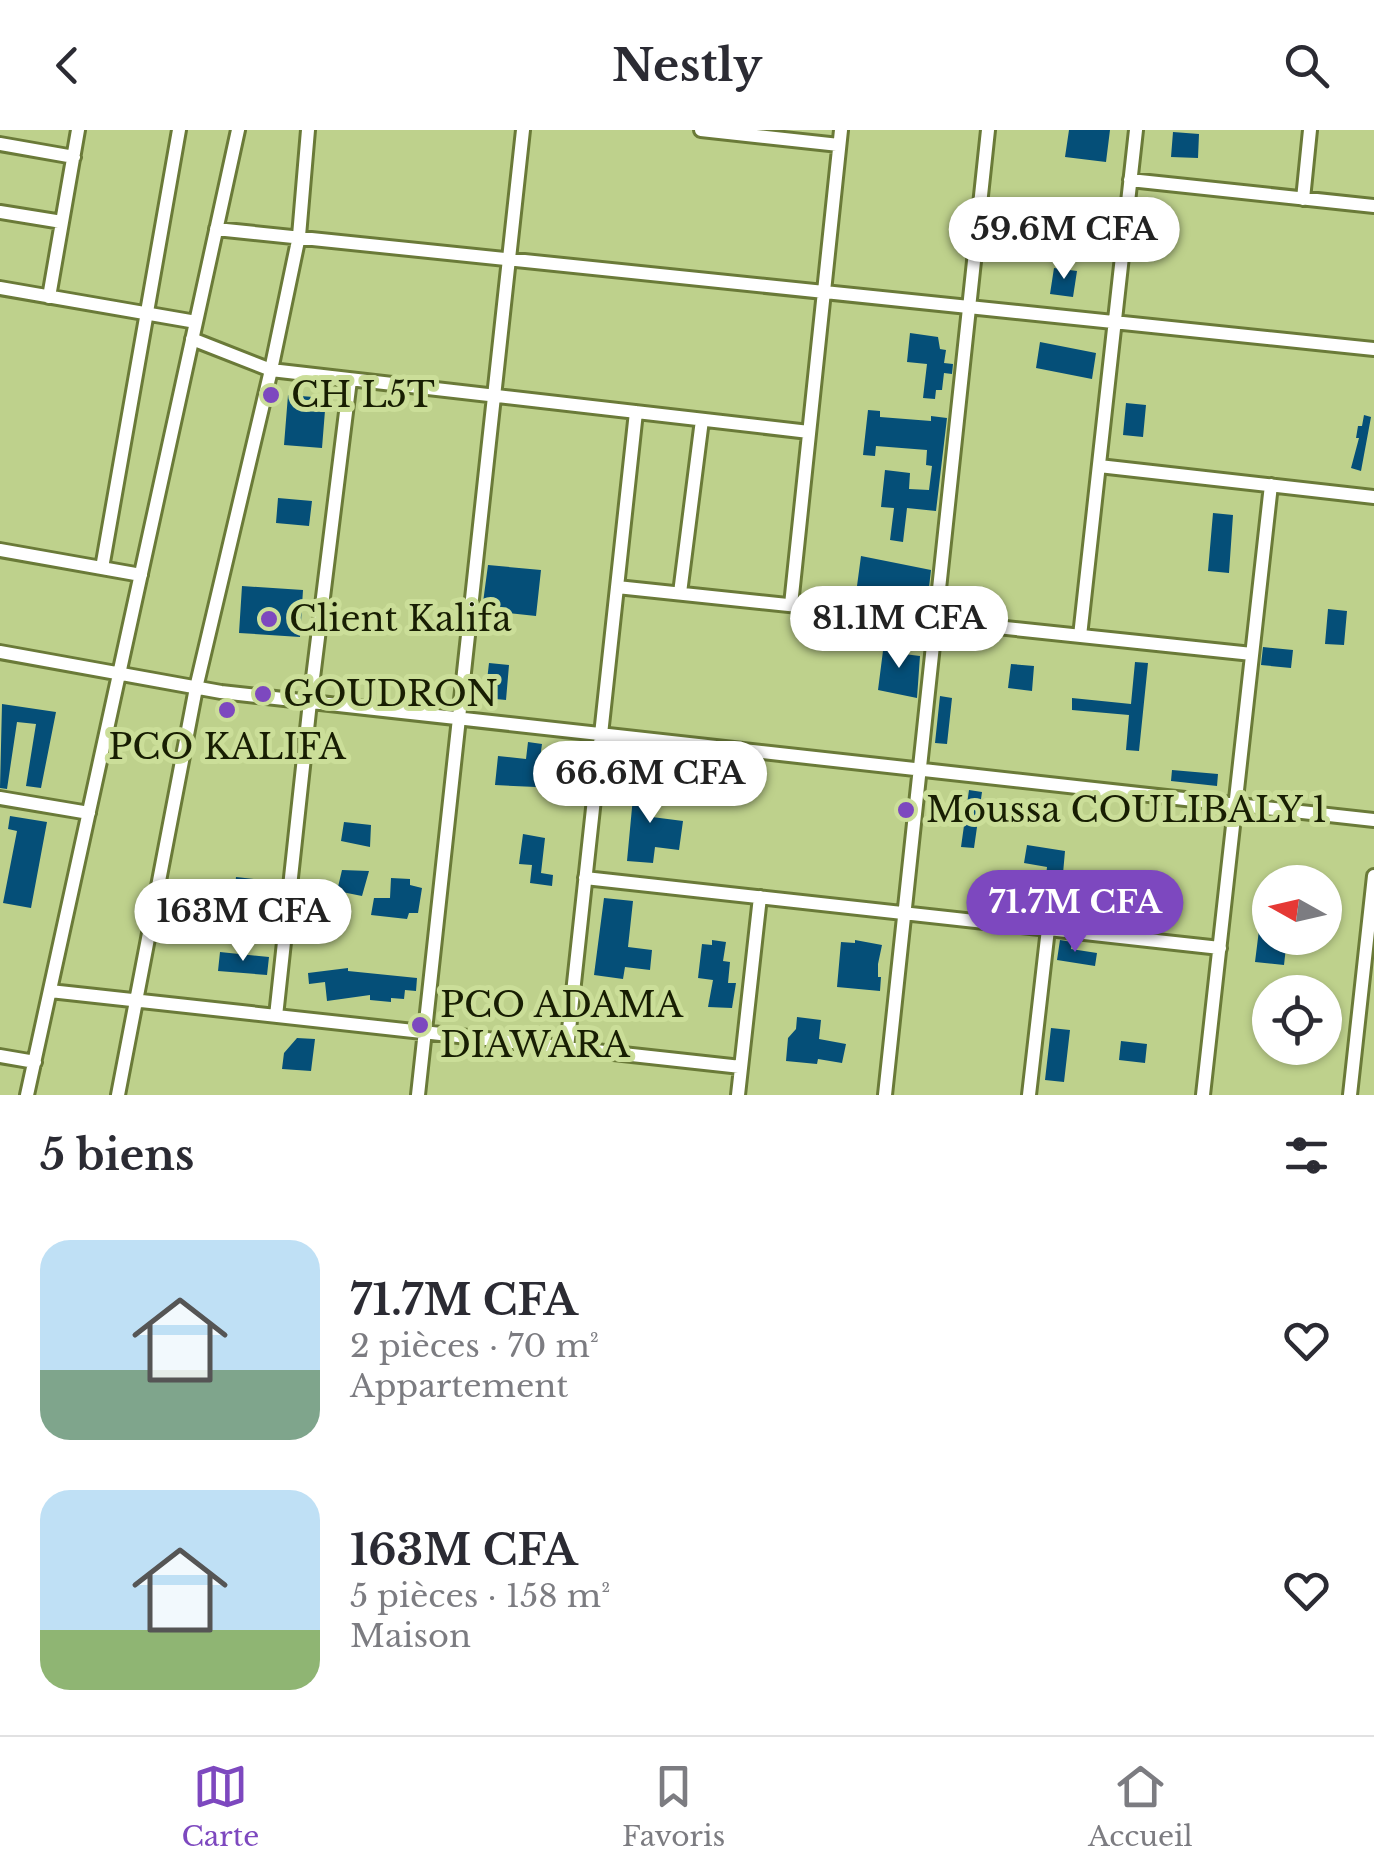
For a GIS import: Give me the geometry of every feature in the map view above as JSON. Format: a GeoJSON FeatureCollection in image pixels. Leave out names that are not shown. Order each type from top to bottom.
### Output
{"type":"FeatureCollection","features":[{"type":"Feature","properties":{"kind":"street"},"geometry":{"type":"LineString","coordinates":[[49,297],[78,130]]}},
{"type":"Feature","properties":{"kind":"street"},"geometry":{"type":"LineString","coordinates":[[102,568],[179,130]]}},
{"type":"Feature","properties":{"kind":"street"},"geometry":{"type":"LineString","coordinates":[[28,1095],[238,130]]}},
{"type":"Feature","properties":{"kind":"street"},"geometry":{"type":"LineString","coordinates":[[118,1095],[196,688],[272,370],[298,236],[308,130]]}},
{"type":"Feature","properties":{"kind":"street"},"geometry":{"type":"LineString","coordinates":[[418,1095],[523,130]]}},
{"type":"Feature","properties":{"kind":"street"},"geometry":{"type":"LineString","coordinates":[[700,130],[840,137],[791,605]]}},
{"type":"Feature","properties":{"kind":"street"},"geometry":{"type":"LineString","coordinates":[[884,1095],[988,130]]}},
{"type":"Feature","properties":{"kind":"street"},"geometry":{"type":"LineString","coordinates":[[1080,636],[1136,130]]}},
{"type":"Feature","properties":{"kind":"street"},"geometry":{"type":"LineString","coordinates":[[1303,199],[1310,130]]}},
{"type":"Feature","properties":{"kind":"street"},"geometry":{"type":"LineString","coordinates":[[0,144],[74,157]]}},
{"type":"Feature","properties":{"kind":"street"},"geometry":{"type":"LineString","coordinates":[[1130,180],[1374,206]]}},
{"type":"Feature","properties":{"kind":"street"},"geometry":{"type":"LineString","coordinates":[[0,212],[62,222]]}},
{"type":"Feature","properties":{"kind":"street"},"geometry":{"type":"LineString","coordinates":[[216,229],[1374,348]]}},
{"type":"Feature","properties":{"kind":"street"},"geometry":{"type":"LineString","coordinates":[[0,288],[196,322]]}},
{"type":"Feature","properties":{"kind":"street"},"geometry":{"type":"LineString","coordinates":[[192,339],[272,370],[809,432]]}},
{"type":"Feature","properties":{"kind":"street"},"geometry":{"type":"LineString","coordinates":[[276,1016],[350,380]]}},
{"type":"Feature","properties":{"kind":"street"},"geometry":{"type":"LineString","coordinates":[[566,1048],[636,412]]}},
{"type":"Feature","properties":{"kind":"street"},"geometry":{"type":"LineString","coordinates":[[680,594],[702,420]]}},
{"type":"Feature","properties":{"kind":"street"},"geometry":{"type":"LineString","coordinates":[[1099,466],[1374,496]]}},
{"type":"Feature","properties":{"kind":"street"},"geometry":{"type":"LineString","coordinates":[[1203,1095],[1271,485]]}},
{"type":"Feature","properties":{"kind":"street"},"geometry":{"type":"LineString","coordinates":[[0,550],[141,575]]}},
{"type":"Feature","properties":{"kind":"street"},"geometry":{"type":"LineString","coordinates":[[616,587],[1252,654]]}},
{"type":"Feature","properties":{"kind":"street"},"geometry":{"type":"LineString","coordinates":[[0,652],[196,688],[310,702],[1374,820]]}},
{"type":"Feature","properties":{"kind":"street"},"geometry":{"type":"LineString","coordinates":[[0,798],[89,813]]}},
{"type":"Feature","properties":{"kind":"street"},"geometry":{"type":"LineString","coordinates":[[1350,1095],[1374,876]]}},
{"type":"Feature","properties":{"kind":"street"},"geometry":{"type":"LineString","coordinates":[[585,878],[1220,948]]}},
{"type":"Feature","properties":{"kind":"street"},"geometry":{"type":"LineString","coordinates":[[738,1095],[760,898]]}},
{"type":"Feature","properties":{"kind":"street"},"geometry":{"type":"LineString","coordinates":[[1030,1095],[1048,929]]}},
{"type":"Feature","properties":{"kind":"street"},"geometry":{"type":"LineString","coordinates":[[50,991],[741,1067]]}},
{"type":"Feature","properties":{"kind":"street"},"geometry":{"type":"LineString","coordinates":[[0,1056],[35,1062]]}},
{"type":"Feature","properties":{"kind":"building"},"geometry":{"type":"Polygon","coordinates":[[[1069,130],[1110,130],[1106,162],[1065,157],[1069,130]]]}},
{"type":"Feature","properties":{"kind":"building"},"geometry":{"type":"Polygon","coordinates":[[[1173,132],[1199,134],[1198,158],[1171,157],[1173,132]]]}},
{"type":"Feature","properties":{"kind":"building"},"geometry":{"type":"Polygon","coordinates":[[[1054,268],[1077,271],[1073,297],[1050,294],[1054,268]]]}},
{"type":"Feature","properties":{"kind":"building"},"geometry":{"type":"Polygon","coordinates":[[[910,333],[938,337],[940,349],[946,350],[944,363],[953,364],[952,374],[944,373],[942,390],[936,390],[935,399],[923,398],[927,364],[907,362],[910,333]]]}},
{"type":"Feature","properties":{"kind":"building"},"geometry":{"type":"Polygon","coordinates":[[[1040,342],[1096,353],[1092,379],[1036,368],[1040,342]]]}},
{"type":"Feature","properties":{"kind":"building"},"geometry":{"type":"Polygon","coordinates":[[[288,395],[326,398],[322,448],[284,445],[288,395]]]}},
{"type":"Feature","properties":{"kind":"building"},"geometry":{"type":"Polygon","coordinates":[[[1126,403],[1146,405],[1143,437],[1123,435],[1126,403]]]}},
{"type":"Feature","properties":{"kind":"building"},"geometry":{"type":"Polygon","coordinates":[[[868,410],[880,411],[880,417],[931,421],[931,416],[947,418],[936,511],[907,508],[903,542],[890,540],[894,508],[881,507],[885,470],[910,473],[909,489],[929,490],[932,466],[926,465],[927,450],[876,446],[875,456],[863,455],[868,410]]]}},
{"type":"Feature","properties":{"kind":"building"},"geometry":{"type":"Polygon","coordinates":[[[1364,415],[1371,417],[1361,471],[1351,468],[1358,426],[1362,426],[1364,415]]]}},
{"type":"Feature","properties":{"kind":"building"},"geometry":{"type":"Polygon","coordinates":[[[278,498],[312,501],[309,526],[276,523],[278,498]]]}},
{"type":"Feature","properties":{"kind":"building"},"geometry":{"type":"Polygon","coordinates":[[[1213,513],[1233,515],[1229,573],[1208,571],[1213,513]]]}},
{"type":"Feature","properties":{"kind":"building"},"geometry":{"type":"Polygon","coordinates":[[[861,556],[931,570],[927,605],[909,602],[910,593],[889,602],[874,586],[872,603],[855,601],[861,556]]]}},
{"type":"Feature","properties":{"kind":"building"},"geometry":{"type":"Polygon","coordinates":[[[488,565],[541,570],[536,616],[482,610],[488,565]]]}},
{"type":"Feature","properties":{"kind":"building"},"geometry":{"type":"Polygon","coordinates":[[[242,586],[303,590],[300,637],[239,633],[242,586]]]}},
{"type":"Feature","properties":{"kind":"building"},"geometry":{"type":"Polygon","coordinates":[[[1328,609],[1347,611],[1344,645],[1325,644],[1328,609]]]}},
{"type":"Feature","properties":{"kind":"building"},"geometry":{"type":"Polygon","coordinates":[[[884,643],[905,645],[904,654],[920,656],[917,698],[878,690],[884,643]]]}},
{"type":"Feature","properties":{"kind":"building"},"geometry":{"type":"Polygon","coordinates":[[[1263,647],[1293,650],[1291,668],[1261,665],[1263,647]]]}},
{"type":"Feature","properties":{"kind":"building"},"geometry":{"type":"Polygon","coordinates":[[[1135,662],[1148,663],[1139,751],[1126,750],[1129,715],[1072,710],[1072,698],[1131,704],[1135,662]]]}},
{"type":"Feature","properties":{"kind":"building"},"geometry":{"type":"Polygon","coordinates":[[[489,663],[509,665],[506,700],[485,698],[489,663]]]}},
{"type":"Feature","properties":{"kind":"building"},"geometry":{"type":"Polygon","coordinates":[[[1011,664],[1034,666],[1032,691],[1008,688],[1011,664]]]}},
{"type":"Feature","properties":{"kind":"building"},"geometry":{"type":"Polygon","coordinates":[[[940,696],[952,698],[947,744],[935,743],[940,696]]]}},
{"type":"Feature","properties":{"kind":"building"},"geometry":{"type":"Polygon","coordinates":[[[2,704],[56,712],[41,788],[26,786],[36,724],[17,722],[7,789],[0,788],[2,704]]]}},
{"type":"Feature","properties":{"kind":"building"},"geometry":{"type":"Polygon","coordinates":[[[528,742],[542,744],[536,787],[495,785],[498,756],[526,759],[528,742]]]}},
{"type":"Feature","properties":{"kind":"building"},"geometry":{"type":"Polygon","coordinates":[[[1172,770],[1218,774],[1217,786],[1171,781],[1172,770]]]}},
{"type":"Feature","properties":{"kind":"building"},"geometry":{"type":"Polygon","coordinates":[[[575,773],[586,775],[583,797],[553,793],[556,776],[574,780],[575,773]]]}},
{"type":"Feature","properties":{"kind":"building"},"geometry":{"type":"Polygon","coordinates":[[[635,776],[654,778],[652,817],[683,821],[679,850],[655,847],[653,863],[627,861],[635,776]]]}},
{"type":"Feature","properties":{"kind":"building"},"geometry":{"type":"Polygon","coordinates":[[[969,790],[982,792],[974,848],[961,847],[969,790]]]}},
{"type":"Feature","properties":{"kind":"building"},"geometry":{"type":"Polygon","coordinates":[[[10,816],[47,822],[31,908],[3,903],[17,831],[8,829],[10,816]]]}},
{"type":"Feature","properties":{"kind":"building"},"geometry":{"type":"Polygon","coordinates":[[[344,822],[371,825],[370,847],[341,841],[344,822]]]}},
{"type":"Feature","properties":{"kind":"building"},"geometry":{"type":"Polygon","coordinates":[[[523,834],[545,838],[541,873],[553,875],[552,886],[530,883],[532,865],[519,864],[523,834]]]}},
{"type":"Feature","properties":{"kind":"building"},"geometry":{"type":"Polygon","coordinates":[[[1027,845],[1065,851],[1061,896],[1044,895],[1047,867],[1024,863],[1027,845]]]}},
{"type":"Feature","properties":{"kind":"building"},"geometry":{"type":"Polygon","coordinates":[[[342,870],[369,871],[362,896],[337,891],[342,870]]]}},
{"type":"Feature","properties":{"kind":"building"},"geometry":{"type":"Polygon","coordinates":[[[236,877],[264,880],[262,901],[234,895],[236,877]]]}},
{"type":"Feature","properties":{"kind":"building"},"geometry":{"type":"Polygon","coordinates":[[[391,878],[410,879],[410,885],[422,888],[418,913],[409,913],[407,919],[371,915],[374,898],[390,898],[391,878]]]}},
{"type":"Feature","properties":{"kind":"building"},"geometry":{"type":"Polygon","coordinates":[[[604,898],[633,901],[628,947],[652,950],[650,970],[625,967],[623,979],[594,975],[604,898]]]}},
{"type":"Feature","properties":{"kind":"building"},"geometry":{"type":"Polygon","coordinates":[[[712,940],[726,942],[723,961],[730,962],[728,983],[736,983],[732,1008],[708,1007],[713,980],[698,978],[702,944],[712,945],[712,940]]]}},
{"type":"Feature","properties":{"kind":"building"},"geometry":{"type":"Polygon","coordinates":[[[855,940],[882,945],[878,964],[880,991],[837,987],[841,942],[855,940]]]}},
{"type":"Feature","properties":{"kind":"building"},"geometry":{"type":"Polygon","coordinates":[[[1060,940],[1072,942],[1071,949],[1097,953],[1095,966],[1057,960],[1060,940]]]}},
{"type":"Feature","properties":{"kind":"building"},"geometry":{"type":"Polygon","coordinates":[[[220,952],[269,957],[267,975],[218,971],[220,952]]]}},
{"type":"Feature","properties":{"kind":"building"},"geometry":{"type":"Polygon","coordinates":[[[1256,955],[1285,955],[1284,965],[1255,962],[1256,955]]]}},
{"type":"Feature","properties":{"kind":"building"},"geometry":{"type":"Polygon","coordinates":[[[348,968],[417,978],[416,991],[405,990],[404,999],[391,998],[391,1002],[370,1000],[370,995],[327,1001],[325,982],[309,984],[308,973],[348,968]]]}},
{"type":"Feature","properties":{"kind":"building"},"geometry":{"type":"Polygon","coordinates":[[[797,1017],[821,1020],[819,1039],[846,1044],[842,1063],[818,1059],[817,1064],[786,1061],[788,1038],[796,1029],[797,1017]]]}},
{"type":"Feature","properties":{"kind":"building"},"geometry":{"type":"Polygon","coordinates":[[[1051,1028],[1070,1030],[1064,1082],[1045,1080],[1051,1028]]]}},
{"type":"Feature","properties":{"kind":"building"},"geometry":{"type":"Polygon","coordinates":[[[297,1038],[315,1039],[311,1071],[282,1069],[284,1053],[297,1038]]]}},
{"type":"Feature","properties":{"kind":"building"},"geometry":{"type":"Polygon","coordinates":[[[1121,1041],[1147,1044],[1145,1063],[1119,1060],[1121,1041]]]}},
{"type":"Feature","properties":{"kind":"place","name":"CH L5T"},"geometry":{"type":"Point","coordinates":[271,395]}},
{"type":"Feature","properties":{"kind":"place","name":"Client Kalifa"},"geometry":{"type":"Point","coordinates":[269,619]}},
{"type":"Feature","properties":{"kind":"place","name":"GOUDRON"},"geometry":{"type":"Point","coordinates":[263,694]}},
{"type":"Feature","properties":{"kind":"place","name":"PCO KALIFA"},"geometry":{"type":"Point","coordinates":[227,710]}},
{"type":"Feature","properties":{"kind":"place","name":"Moussa COULIBALY 1"},"geometry":{"type":"Point","coordinates":[906,810]}},
{"type":"Feature","properties":{"kind":"place","name":"PCO ADAMA DIAWARA"},"geometry":{"type":"Point","coordinates":[420,1025]}}]}
